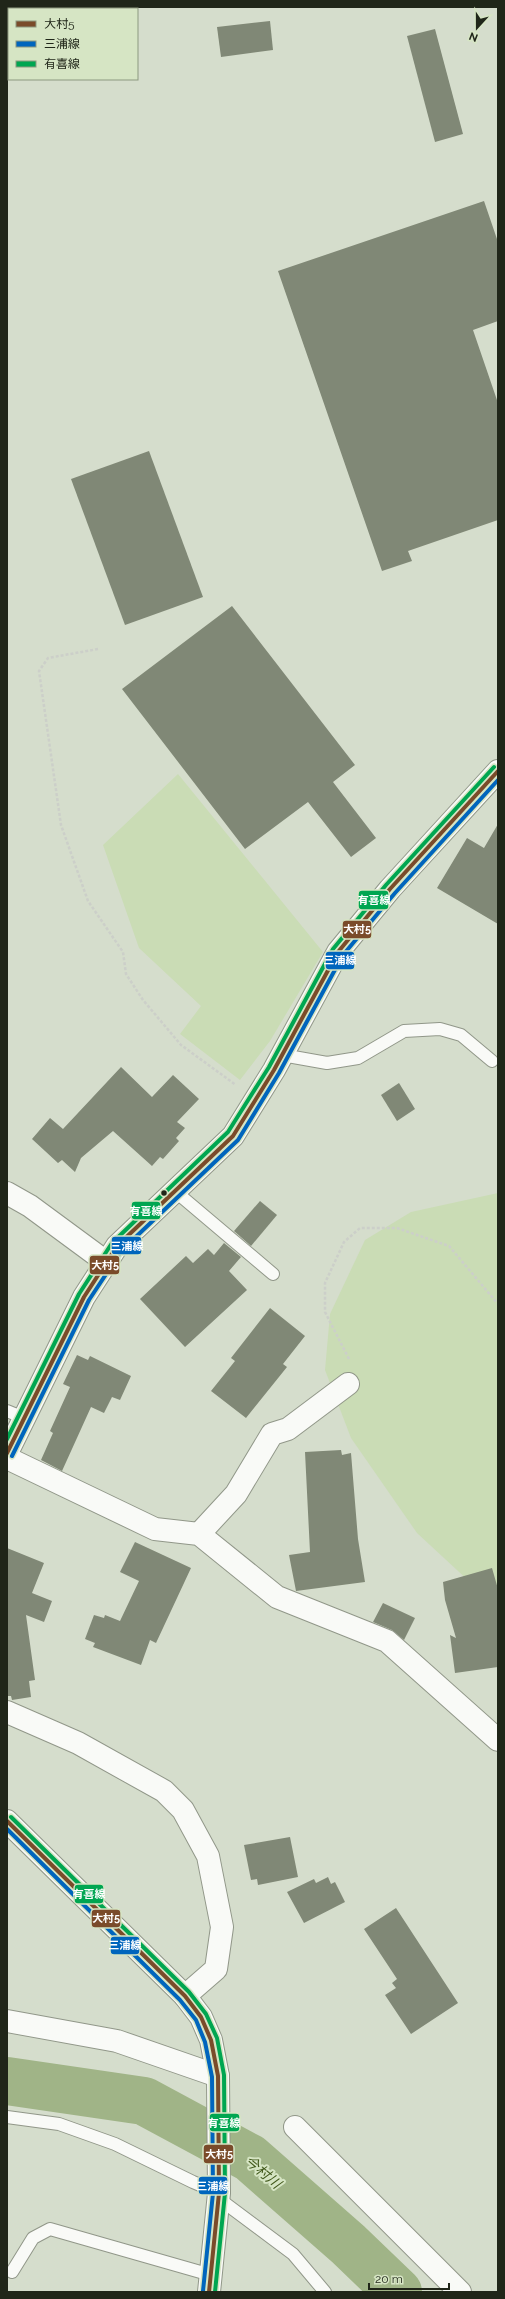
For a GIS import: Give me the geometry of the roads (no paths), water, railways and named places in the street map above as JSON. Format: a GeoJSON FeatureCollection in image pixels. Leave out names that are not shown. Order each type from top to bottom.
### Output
{"type":"FeatureCollection","features":[{"type":"Feature","properties":{"kind":"street"},"geometry":{"type":"LineString","coordinates":[[7,1453],[16,1414],[84,1297],[117,1246],[176,1192],[232,1136],[282,1055],[338,952],[390,889],[498,771]]}},
{"type":"Feature","properties":{"kind":"street"},"geometry":{"type":"LineString","coordinates":[[7,1193],[30,1206],[106,1262]]}},
{"type":"Feature","properties":{"kind":"street"},"geometry":{"type":"LineString","coordinates":[[199,1534],[236,1494],[272,1434],[288,1430],[348,1384]]}},
{"type":"Feature","properties":{"kind":"street"},"geometry":{"type":"LineString","coordinates":[[7,1458],[155,1529],[199,1534],[276,1597],[387,1641],[498,1740]]}},
{"type":"Feature","properties":{"kind":"street"},"geometry":{"type":"LineString","coordinates":[[7,1712],[78,1742],[164,1791],[183,1810],[208,1856],[222,1927],[216,1969],[186,1996]]}},
{"type":"Feature","properties":{"kind":"street"},"geometry":{"type":"LineString","coordinates":[[7,1821],[186,1996],[200,2017],[211,2040],[218,2076],[219,2195],[210,2283]]}},
{"type":"Feature","properties":{"kind":"street"},"geometry":{"type":"LineString","coordinates":[[7,2021],[117,2041],[218,2076]]}},
{"type":"Feature","properties":{"kind":"street"},"geometry":{"type":"LineString","coordinates":[[295,2127],[460,2292]]}},
{"type":"Feature","properties":{"kind":"lane"},"geometry":{"type":"LineString","coordinates":[[282,1055],[326,1062],[358,1058],[404,1031],[440,1028],[461,1035],[492,1061]]}},
{"type":"Feature","properties":{"kind":"lane"},"geometry":{"type":"LineString","coordinates":[[176,1192],[273,1274]]}},
{"type":"Feature","properties":{"kind":"lane"},"geometry":{"type":"LineString","coordinates":[[7,2117],[59,2124],[108,2141],[219,2195],[293,2254],[325,2292]]}},
{"type":"Feature","properties":{"kind":"lane"},"geometry":{"type":"LineString","coordinates":[[12,2272],[33,2238],[50,2229],[210,2283]]}},
{"type":"Feature","properties":{"kind":"waterway","name":"今村川"},"geometry":{"type":"LineString","coordinates":[[7,2081],[144,2101],[250,2158],[348,2244],[398,2292]]}}]}
